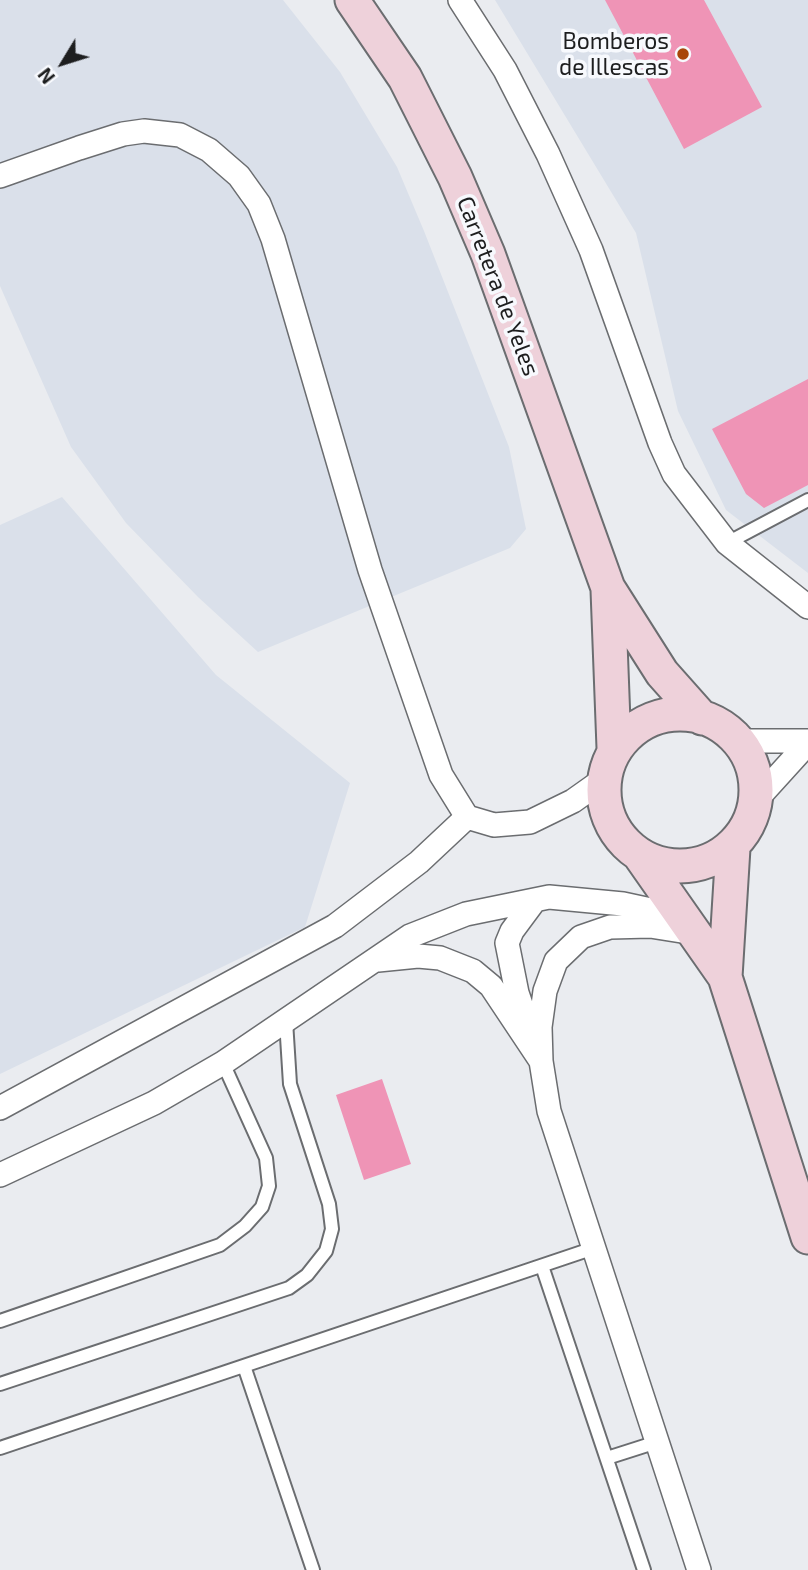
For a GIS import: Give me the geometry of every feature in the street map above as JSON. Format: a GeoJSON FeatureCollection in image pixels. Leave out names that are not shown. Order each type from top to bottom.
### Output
{"type":"FeatureCollection","features":[{"type":"Feature","properties":{"kind":"main road","name":"Carretera de Yeles"},"geometry":{"type":"LineString","coordinates":[[352,0],[405,78],[455,177],[488,254],[608,588],[662,673],[702,718]]}},
{"type":"Feature","properties":{"kind":"main road","name":"Carretera de Yeles"},"geometry":{"type":"LineString","coordinates":[[608,588],[614,748]]}},
{"type":"Feature","properties":{"kind":"main road"},"geometry":{"type":"LineString","coordinates":[[641,857],[688,868],[733,848],[752,823],[758,798],[752,759],[740,741],[702,718],[675,713],[650,719],[633,729],[614,748],[604,779],[604,806],[618,836],[641,857],[725,977],[808,1237]]}},
{"type":"Feature","properties":{"kind":"main road"},"geometry":{"type":"LineString","coordinates":[[725,977],[733,848]]}},
{"type":"Feature","properties":{"kind":"street"},"geometry":{"type":"LineString","coordinates":[[460,0],[505,70],[591,250],[660,443],[674,474],[727,543],[808,607]]}},
{"type":"Feature","properties":{"kind":"street"},"geometry":{"type":"LineString","coordinates":[[0,176],[123,134],[144,131],[180,135],[209,150],[239,176],[259,204],[273,239],[370,570],[441,775],[467,817],[494,825],[530,822],[573,801],[604,779]]}},
{"type":"Feature","properties":{"kind":"street"},"geometry":{"type":"LineString","coordinates":[[740,741],[808,742]]}},
{"type":"Feature","properties":{"kind":"street"},"geometry":{"type":"LineString","coordinates":[[758,798],[808,742]]}},
{"type":"Feature","properties":{"kind":"street"},"geometry":{"type":"LineString","coordinates":[[0,1108],[335,926],[419,862],[467,817]]}},
{"type":"Feature","properties":{"kind":"street"},"geometry":{"type":"LineString","coordinates":[[0,1175],[96,1132],[223,1063],[410,936],[455,919],[549,897],[623,904],[689,925]]}},
{"type":"Feature","properties":{"kind":"street"},"geometry":{"type":"LineString","coordinates":[[535,900],[512,931],[507,943],[517,993],[541,1061],[549,1111],[699,1570]]}},
{"type":"Feature","properties":{"kind":"street"},"geometry":{"type":"LineString","coordinates":[[541,1061],[545,991],[556,961],[581,937],[610,926],[689,925]]}},
{"type":"Feature","properties":{"kind":"street"},"geometry":{"type":"LineString","coordinates":[[376,960],[418,956],[440,958],[473,971],[491,986],[541,1061]]}},
{"type":"Feature","properties":{"kind":"lane"},"geometry":{"type":"LineString","coordinates":[[727,543],[808,500]]}},
{"type":"Feature","properties":{"kind":"lane"},"geometry":{"type":"LineString","coordinates":[[0,1384],[289,1288],[307,1275],[326,1251],[332,1229],[329,1203],[290,1084],[286,1021]]}},
{"type":"Feature","properties":{"kind":"lane"},"geometry":{"type":"LineString","coordinates":[[0,1321],[220,1245],[245,1226],[262,1207],[269,1186],[266,1158],[223,1063]]}},
{"type":"Feature","properties":{"kind":"lane"},"geometry":{"type":"LineString","coordinates":[[0,1448],[594,1248]]}},
{"type":"Feature","properties":{"kind":"lane"},"geometry":{"type":"LineString","coordinates":[[542,1266],[644,1570]]}},
{"type":"Feature","properties":{"kind":"lane"},"geometry":{"type":"LineString","coordinates":[[244,1366],[313,1570]]}},
{"type":"Feature","properties":{"kind":"lane"},"geometry":{"type":"LineString","coordinates":[[607,1458],[657,1442]]}},
{"type":"Feature","properties":{"kind":"shaded area"},"geometry":{"type":"Polygon","coordinates":[[[0,0],[283,0],[340,72],[397,167],[424,231],[509,447],[526,529],[510,548],[258,652],[198,597],[126,523],[71,447],[0,286],[0,0]]]}},
{"type":"Feature","properties":{"kind":"shaded area"},"geometry":{"type":"Polygon","coordinates":[[[495,0],[808,0],[808,573],[726,510],[678,411],[636,233],[495,0]]]}},
{"type":"Feature","properties":{"kind":"shaded area"},"geometry":{"type":"Polygon","coordinates":[[[62,497],[216,675],[350,783],[305,927],[0,1074],[0,525],[62,497]]]}},
{"type":"Feature","properties":{"kind":"building","name":"Bomberos de Illescas"},"geometry":{"type":"Polygon","coordinates":[[[605,0],[704,0],[762,107],[684,149],[605,0]]]}},
{"type":"Feature","properties":{"kind":"building"},"geometry":{"type":"Polygon","coordinates":[[[808,379],[808,485],[764,508],[746,494],[712,429],[808,379]]]}},
{"type":"Feature","properties":{"kind":"building"},"geometry":{"type":"Polygon","coordinates":[[[382,1079],[411,1164],[364,1180],[336,1095],[382,1079]]]}},
{"type":"Feature","properties":{"kind":"place","name":"Bomberos de Illescas"},"geometry":{"type":"Point","coordinates":[683,54]}}]}
